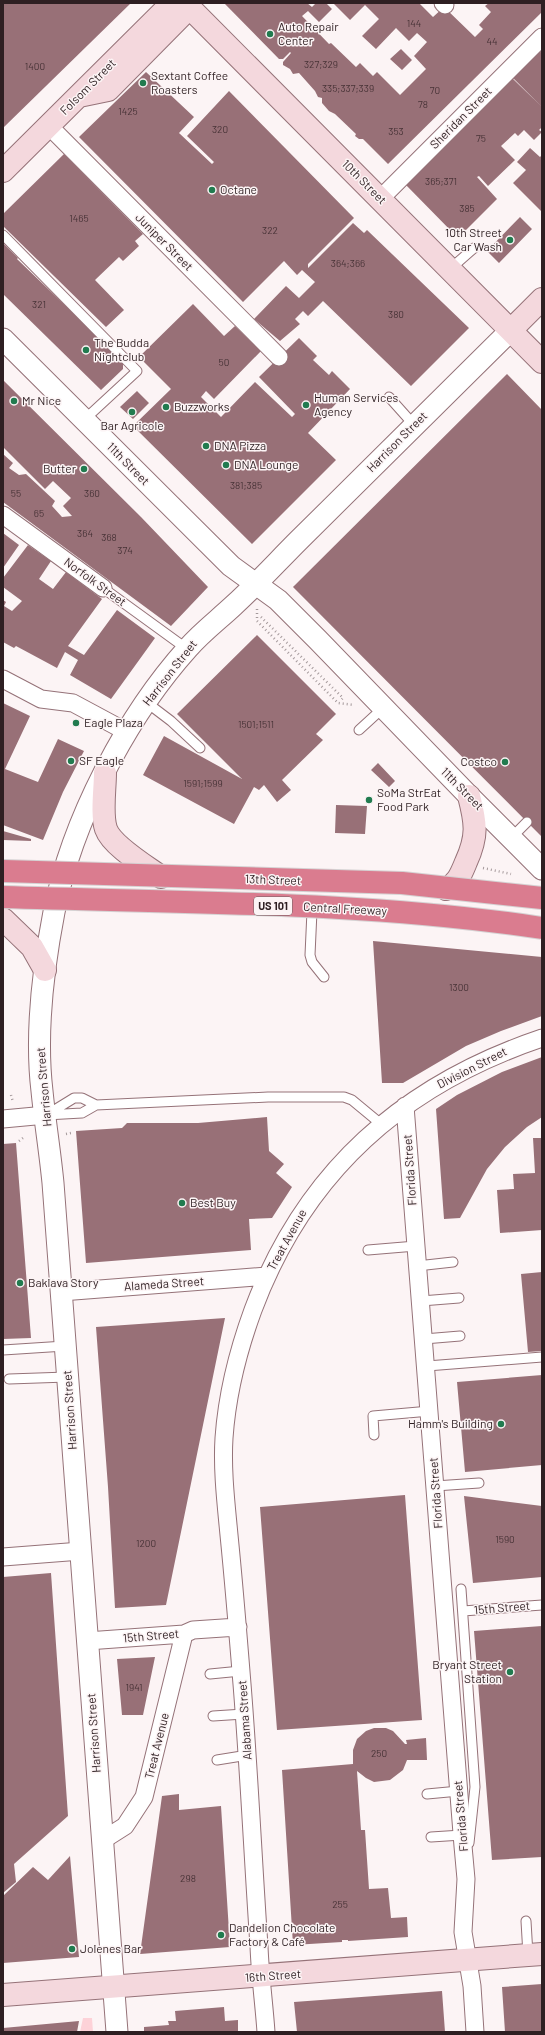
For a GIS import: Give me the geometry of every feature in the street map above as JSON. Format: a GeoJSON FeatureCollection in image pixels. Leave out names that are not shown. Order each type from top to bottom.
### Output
{"type":"FeatureCollection","features":[{"type":"Feature","properties":{"kind":"highway"},"geometry":{"type":"LineString","coordinates":[[3,870],[402,883],[542,898]]}},
{"type":"Feature","properties":{"kind":"highway","name":"Central Freeway"},"geometry":{"type":"LineString","coordinates":[[3,897],[360,910],[456,917],[542,929]]}},
{"type":"Feature","properties":{"kind":"main road","name":"Folsom Street"},"geometry":{"type":"LineString","coordinates":[[3,171],[79,96],[182,4]]}},
{"type":"Feature","properties":{"kind":"main road","name":"10th Street"},"geometry":{"type":"LineString","coordinates":[[182,4],[380,198],[542,362]]}},
{"type":"Feature","properties":{"kind":"main road","name":"Harrison Street"},"geometry":{"type":"LineString","coordinates":[[511,330],[542,299]]}},
{"type":"Feature","properties":{"kind":"main road"},"geometry":{"type":"LineString","coordinates":[[105,773],[104,817],[108,834],[125,851],[161,877]]}},
{"type":"Feature","properties":{"kind":"main road"},"geometry":{"type":"LineString","coordinates":[[446,889],[452,886],[462,874],[474,843],[475,823],[469,796]]}},
{"type":"Feature","properties":{"kind":"main road","name":"13th Street"},"geometry":{"type":"LineString","coordinates":[[3,870],[161,877],[358,882],[446,889],[542,902]]}},
{"type":"Feature","properties":{"kind":"main road"},"geometry":{"type":"LineString","coordinates":[[3,897],[57,901],[432,917],[542,929]]}},
{"type":"Feature","properties":{"kind":"main road"},"geometry":{"type":"LineString","coordinates":[[3,919],[32,947],[45,970]]}},
{"type":"Feature","properties":{"kind":"main road","name":"16th Street"},"geometry":{"type":"LineString","coordinates":[[3,1996],[261,1977],[535,1954]]}},
{"type":"Feature","properties":{"kind":"street","name":"Sheridan Street"},"geometry":{"type":"LineString","coordinates":[[380,198],[542,37]]}},
{"type":"Feature","properties":{"kind":"street","name":"Juniper Street"},"geometry":{"type":"LineString","coordinates":[[49,126],[279,357]]}},
{"type":"Feature","properties":{"kind":"street","name":"Harrison Street"},"geometry":{"type":"LineString","coordinates":[[117,2032],[61,1292],[46,1115],[42,1091],[40,1039],[45,970],[57,901],[64,873],[84,820],[105,773],[127,732],[146,702],[187,649],[208,627],[255,585],[511,330]]}},
{"type":"Feature","properties":{"kind":"street","name":"11th Street"},"geometry":{"type":"LineString","coordinates":[[3,339],[230,566],[278,600],[542,869]]}},
{"type":"Feature","properties":{"kind":"street","name":"Norfolk Street"},"geometry":{"type":"LineString","coordinates":[[3,515],[103,588]]}},
{"type":"Feature","properties":{"kind":"street"},"geometry":{"type":"LineString","coordinates":[[3,679],[41,699],[74,703],[127,732]]}},
{"type":"Feature","properties":{"kind":"street","name":"Division Street"},"geometry":{"type":"LineString","coordinates":[[405,1106],[440,1083],[470,1067],[505,1050],[542,1038]]}},
{"type":"Feature","properties":{"kind":"street","name":"Treat Avenue"},"geometry":{"type":"LineString","coordinates":[[227,1408],[246,1329],[266,1276],[298,1216],[343,1160],[381,1124],[405,1106]]}},
{"type":"Feature","properties":{"kind":"street","name":"Florida Street"},"geometry":{"type":"LineString","coordinates":[[405,1106],[417,1266],[427,1366],[466,1879],[463,1932],[475,2032]]}},
{"type":"Feature","properties":{"kind":"street"},"geometry":{"type":"LineString","coordinates":[[3,1119],[46,1115]]}},
{"type":"Feature","properties":{"kind":"street","name":"Alameda Street"},"geometry":{"type":"LineString","coordinates":[[61,1292],[266,1276]]}},
{"type":"Feature","properties":{"kind":"street","name":"Alabama Street"},"geometry":{"type":"LineString","coordinates":[[227,1408],[223,1460],[248,1756],[261,1977],[266,2032]]}},
{"type":"Feature","properties":{"kind":"street"},"geometry":{"type":"LineString","coordinates":[[3,1557],[80,1551]]}},
{"type":"Feature","properties":{"kind":"street","name":"15th Street"},"geometry":{"type":"LineString","coordinates":[[87,1641],[184,1634],[193,1630],[238,1627]]}},
{"type":"Feature","properties":{"kind":"street","name":"Treat Avenue"},"geometry":{"type":"LineString","coordinates":[[103,1840],[125,1826],[144,1797],[184,1634]]}},
{"type":"Feature","properties":{"kind":"lane"},"geometry":{"type":"LineString","coordinates":[[3,235],[137,371],[84,420]]}},
{"type":"Feature","properties":{"kind":"lane"},"geometry":{"type":"LineString","coordinates":[[450,269],[474,248]]}},
{"type":"Feature","properties":{"kind":"lane"},"geometry":{"type":"LineString","coordinates":[[389,397],[414,425]]}},
{"type":"Feature","properties":{"kind":"lane","name":"Norfolk Street"},"geometry":{"type":"LineString","coordinates":[[103,588],[187,649]]}},
{"type":"Feature","properties":{"kind":"lane"},"geometry":{"type":"LineString","coordinates":[[146,702],[171,721],[200,748]]}},
{"type":"Feature","properties":{"kind":"lane"},"geometry":{"type":"LineString","coordinates":[[359,730],[383,708]]}},
{"type":"Feature","properties":{"kind":"lane"},"geometry":{"type":"LineString","coordinates":[[511,838],[527,822]]}},
{"type":"Feature","properties":{"kind":"lane"},"geometry":{"type":"LineString","coordinates":[[312,911],[310,955],[316,968],[324,977]]}},
{"type":"Feature","properties":{"kind":"lane"},"geometry":{"type":"LineString","coordinates":[[46,1115],[82,1113],[96,1105],[268,1097],[344,1097],[352,1100],[381,1124]]}},
{"type":"Feature","properties":{"kind":"lane"},"geometry":{"type":"LineString","coordinates":[[46,1115],[74,1098],[82,1098],[96,1105]]}},
{"type":"Feature","properties":{"kind":"lane"},"geometry":{"type":"LineString","coordinates":[[368,1250],[416,1246]]}},
{"type":"Feature","properties":{"kind":"lane"},"geometry":{"type":"LineString","coordinates":[[417,1266],[453,1262]]}},
{"type":"Feature","properties":{"kind":"lane"},"geometry":{"type":"LineString","coordinates":[[421,1301],[459,1298]]}},
{"type":"Feature","properties":{"kind":"lane"},"geometry":{"type":"LineString","coordinates":[[424,1339],[460,1336]]}},
{"type":"Feature","properties":{"kind":"lane"},"geometry":{"type":"LineString","coordinates":[[3,1350],[65,1346]]}},
{"type":"Feature","properties":{"kind":"lane"},"geometry":{"type":"LineString","coordinates":[[427,1366],[542,1357]]}},
{"type":"Feature","properties":{"kind":"lane"},"geometry":{"type":"LineString","coordinates":[[9,1379],[67,1377]]}},
{"type":"Feature","properties":{"kind":"lane"},"geometry":{"type":"LineString","coordinates":[[374,1435],[373,1416],[430,1411]]}},
{"type":"Feature","properties":{"kind":"lane"},"geometry":{"type":"LineString","coordinates":[[435,1486],[478,1483]]}},
{"type":"Feature","properties":{"kind":"lane","name":"Florida Street"},"geometry":{"type":"LineString","coordinates":[[461,1589],[475,1787],[466,1879]]}},
{"type":"Feature","properties":{"kind":"lane","name":"15th Street"},"geometry":{"type":"LineString","coordinates":[[463,1611],[542,1605]]}},
{"type":"Feature","properties":{"kind":"lane"},"geometry":{"type":"LineString","coordinates":[[210,1674],[241,1671]]}},
{"type":"Feature","properties":{"kind":"lane"},"geometry":{"type":"LineString","coordinates":[[213,1716],[244,1714]]}},
{"type":"Feature","properties":{"kind":"lane"},"geometry":{"type":"LineString","coordinates":[[217,1760],[248,1756]]}},
{"type":"Feature","properties":{"kind":"lane"},"geometry":{"type":"LineString","coordinates":[[427,1794],[459,1791]]}},
{"type":"Feature","properties":{"kind":"lane"},"geometry":{"type":"LineString","coordinates":[[431,1837],[462,1835]]}},
{"type":"Feature","properties":{"kind":"lane"},"geometry":{"type":"LineString","coordinates":[[526,1921],[535,1954]]}},
{"type":"Feature","properties":{"kind":"path"},"geometry":{"type":"LineString","coordinates":[[255,585],[257,621],[338,703],[383,708]]}},
{"type":"Feature","properties":{"kind":"path"},"geometry":{"type":"LineString","coordinates":[[261,617],[343,698],[341,700]]}},
{"type":"Feature","properties":{"kind":"path"},"geometry":{"type":"LineString","coordinates":[[478,867],[511,874]]}},
{"type":"Feature","properties":{"kind":"path"},"geometry":{"type":"LineString","coordinates":[[11,1095],[14,1103]]}},
{"type":"Feature","properties":{"kind":"path"},"geometry":{"type":"LineString","coordinates":[[66,1134],[71,1133]]}},
{"type":"Feature","properties":{"kind":"path"},"geometry":{"type":"LineString","coordinates":[[19,1141],[24,1138]]}},
{"type":"Feature","properties":{"kind":"shaded area"},"geometry":{"type":"Polygon","coordinates":[[[83,2018],[92,2018],[93,2032],[80,2032],[83,2018]]]}},
{"type":"Feature","properties":{"kind":"building"},"geometry":{"type":"Polygon","coordinates":[[[3,3],[131,3],[3,128],[3,3]]]}},
{"type":"Feature","properties":{"kind":"building"},"geometry":{"type":"Polygon","coordinates":[[[224,3],[307,3],[312,7],[316,3],[326,3],[332,9],[319,22],[308,11],[302,16],[329,44],[331,43],[356,67],[360,63],[373,76],[377,72],[400,95],[426,69],[414,56],[427,42],[417,33],[409,41],[396,28],[376,49],[362,36],[379,19],[365,5],[350,20],[333,3],[419,3],[433,17],[444,7],[475,37],[483,29],[479,25],[491,12],[485,6],[489,3],[542,3],[542,12],[388,164],[363,139],[359,139],[355,136],[356,134],[335,114],[329,111],[322,103],[322,98],[318,97],[315,91],[299,73],[293,74],[290,69],[283,65],[283,62],[291,53],[290,52],[283,59],[279,59],[224,3]]]}},
{"type":"Feature","properties":{"kind":"building"},"geometry":{"type":"Polygon","coordinates":[[[401,49],[412,60],[402,70],[390,59],[401,49]]]}},
{"type":"Feature","properties":{"kind":"building"},"geometry":{"type":"Polygon","coordinates":[[[540,51],[542,54],[542,127],[539,130],[542,132],[534,140],[524,130],[518,136],[515,133],[501,146],[515,160],[488,186],[479,176],[477,177],[497,199],[458,238],[406,185],[512,78],[541,106],[511,76],[540,51]]]}},
{"type":"Feature","properties":{"kind":"building"},"geometry":{"type":"Polygon","coordinates":[[[146,72],[194,117],[179,133],[212,164],[214,162],[187,136],[229,91],[354,218],[308,264],[308,268],[353,223],[364,233],[367,230],[469,328],[411,386],[323,301],[308,316],[303,311],[295,319],[300,324],[280,341],[254,319],[286,286],[299,298],[315,282],[302,270],[297,275],[284,261],[243,302],[79,137],[146,72]]]}},
{"type":"Feature","properties":{"kind":"building"},"geometry":{"type":"Polygon","coordinates":[[[530,148],[540,157],[542,155],[542,212],[513,183],[526,170],[517,162],[530,148]]]}},
{"type":"Feature","properties":{"kind":"building"},"geometry":{"type":"Polygon","coordinates":[[[64,154],[143,234],[135,241],[139,246],[123,261],[119,257],[95,280],[124,310],[106,327],[3,226],[3,214],[64,154]]]}},
{"type":"Feature","properties":{"kind":"building","name":"10th Street Car Wash"},"geometry":{"type":"Polygon","coordinates":[[[520,217],[532,229],[499,263],[487,251],[520,217]]]}},
{"type":"Feature","properties":{"kind":"building"},"geometry":{"type":"Polygon","coordinates":[[[3,243],[18,258],[17,259],[123,361],[123,369],[101,390],[3,294],[3,243]]]}},
{"type":"Feature","properties":{"kind":"building"},"geometry":{"type":"Polygon","coordinates":[[[193,304],[224,336],[235,326],[261,351],[214,399],[206,391],[201,397],[221,417],[255,382],[292,417],[295,414],[259,377],[299,338],[317,356],[313,360],[329,375],[332,371],[350,389],[308,433],[336,460],[252,544],[133,426],[171,389],[139,357],[193,304]]]}},
{"type":"Feature","properties":{"kind":"building"},"geometry":{"type":"Polygon","coordinates":[[[507,374],[542,410],[542,837],[293,587],[507,374]]]}},
{"type":"Feature","properties":{"kind":"building"},"geometry":{"type":"Polygon","coordinates":[[[3,380],[141,517],[208,587],[171,626],[3,502],[3,454],[13,463],[9,468],[19,475],[26,474],[55,501],[52,506],[62,517],[72,516],[63,506],[71,498],[53,481],[45,489],[3,447],[3,380]]]}},
{"type":"Feature","properties":{"kind":"building"},"geometry":{"type":"Polygon","coordinates":[[[137,391],[149,403],[133,419],[120,407],[137,391]]]}},
{"type":"Feature","properties":{"kind":"building"},"geometry":{"type":"Polygon","coordinates":[[[3,533],[19,545],[3,568],[3,533]]]}},
{"type":"Feature","properties":{"kind":"building"},"geometry":{"type":"Polygon","coordinates":[[[28,545],[51,561],[39,579],[53,589],[66,572],[102,599],[68,646],[84,655],[117,610],[155,638],[111,699],[70,675],[78,660],[65,652],[57,668],[16,646],[14,648],[3,642],[3,600],[6,602],[4,606],[12,611],[22,601],[3,587],[3,578],[28,545]]]}},
{"type":"Feature","properties":{"kind":"building"},"geometry":{"type":"Polygon","coordinates":[[[257,635],[336,714],[316,734],[323,740],[282,780],[291,790],[277,802],[264,785],[259,790],[254,787],[234,824],[143,775],[164,736],[242,779],[177,714],[257,635]]]}},
{"type":"Feature","properties":{"kind":"building"},"geometry":{"type":"Polygon","coordinates":[[[3,703],[30,716],[5,769],[38,782],[58,739],[84,751],[63,792],[43,840],[3,825],[3,703]]]}},
{"type":"Feature","properties":{"kind":"building"},"geometry":{"type":"Polygon","coordinates":[[[378,763],[395,781],[389,787],[371,770],[378,763]]]}},
{"type":"Feature","properties":{"kind":"building"},"geometry":{"type":"Polygon","coordinates":[[[336,805],[367,806],[365,834],[335,833],[336,805]]]}},
{"type":"Feature","properties":{"kind":"building"},"geometry":{"type":"Polygon","coordinates":[[[3,831],[31,839],[31,841],[3,840],[3,831]]]}},
{"type":"Feature","properties":{"kind":"building"},"geometry":{"type":"Polygon","coordinates":[[[373,941],[542,957],[542,1016],[466,1046],[403,1083],[382,1083],[373,941]]]}},
{"type":"Feature","properties":{"kind":"building"},"geometry":{"type":"Polygon","coordinates":[[[542,1057],[542,1117],[527,1127],[505,1147],[487,1169],[460,1218],[444,1219],[436,1109],[457,1095],[502,1072],[542,1057]]]}},
{"type":"Feature","properties":{"kind":"building","name":"Best Buy"},"geometry":{"type":"Polygon","coordinates":[[[267,1117],[269,1151],[284,1164],[276,1173],[292,1187],[272,1218],[249,1219],[251,1250],[86,1263],[76,1131],[122,1128],[127,1123],[198,1123],[267,1117]]]}},
{"type":"Feature","properties":{"kind":"building"},"geometry":{"type":"Polygon","coordinates":[[[533,1138],[542,1138],[542,1230],[500,1233],[497,1190],[514,1189],[513,1174],[535,1173],[533,1138]]]}},
{"type":"Feature","properties":{"kind":"building"},"geometry":{"type":"Polygon","coordinates":[[[16,1143],[31,1338],[3,1339],[3,1144],[16,1143]]]}},
{"type":"Feature","properties":{"kind":"building"},"geometry":{"type":"Polygon","coordinates":[[[542,1272],[542,1351],[528,1352],[521,1274],[542,1272]]]}},
{"type":"Feature","properties":{"kind":"building"},"geometry":{"type":"Polygon","coordinates":[[[225,1318],[166,1605],[115,1608],[96,1327],[225,1318]]]}},
{"type":"Feature","properties":{"kind":"building","name":"Hamm's Building"},"geometry":{"type":"Polygon","coordinates":[[[542,1375],[542,1465],[465,1472],[457,1382],[542,1375]]]}},
{"type":"Feature","properties":{"kind":"building"},"geometry":{"type":"Polygon","coordinates":[[[405,1495],[422,1720],[277,1730],[260,1507],[405,1495]]]}},
{"type":"Feature","properties":{"kind":"building"},"geometry":{"type":"Polygon","coordinates":[[[464,1496],[542,1506],[542,1577],[473,1583],[464,1496]]]}},
{"type":"Feature","properties":{"kind":"building"},"geometry":{"type":"Polygon","coordinates":[[[51,1573],[68,1816],[14,1864],[16,1882],[3,1893],[3,1577],[51,1573]]]}},
{"type":"Feature","properties":{"kind":"building"},"geometry":{"type":"Polygon","coordinates":[[[542,1626],[542,1857],[492,1860],[474,1631],[542,1626]]]}},
{"type":"Feature","properties":{"kind":"building"},"geometry":{"type":"Polygon","coordinates":[[[155,1657],[143,1715],[122,1715],[117,1659],[155,1657]]]}},
{"type":"Feature","properties":{"kind":"building"},"geometry":{"type":"Polygon","coordinates":[[[374,1728],[386,1728],[393,1731],[405,1744],[407,1744],[406,1740],[426,1738],[427,1760],[407,1760],[403,1770],[390,1780],[374,1782],[357,1771],[361,1830],[365,1830],[369,1889],[388,1888],[391,1918],[407,1917],[408,1937],[348,1941],[342,1940],[342,1942],[293,1945],[282,1770],[353,1764],[353,1750],[357,1739],[366,1731],[374,1728]]]}},
{"type":"Feature","properties":{"kind":"building"},"geometry":{"type":"Polygon","coordinates":[[[179,1794],[179,1810],[221,1806],[230,1947],[140,1954],[162,1796],[179,1794]]]}},
{"type":"Feature","properties":{"kind":"building"},"geometry":{"type":"Polygon","coordinates":[[[70,1856],[79,1957],[3,1963],[3,1896],[33,1867],[48,1880],[70,1856]]]}},
{"type":"Feature","properties":{"kind":"building"},"geometry":{"type":"Polygon","coordinates":[[[542,1984],[542,2032],[505,2032],[502,1987],[542,1984]]]}},
{"type":"Feature","properties":{"kind":"building"},"geometry":{"type":"Polygon","coordinates":[[[442,1991],[445,2032],[297,2032],[294,2002],[442,1991]]]}},
{"type":"Feature","properties":{"kind":"building"},"geometry":{"type":"Polygon","coordinates":[[[224,2007],[225,2021],[238,2020],[238,2032],[144,2032],[144,2027],[169,2025],[168,2021],[176,2021],[175,2011],[224,2007]]]}},
{"type":"Feature","properties":{"kind":"building"},"geometry":{"type":"Polygon","coordinates":[[[79,2021],[77,2032],[3,2032],[3,2028],[79,2021]]]}},
{"type":"Feature","properties":{"kind":"place","name":"Auto Repair Center"},"geometry":{"type":"Point","coordinates":[270,34]}},
{"type":"Feature","properties":{"kind":"place","name":"Sextant Coffee Roasters"},"geometry":{"type":"Point","coordinates":[143,83]}},
{"type":"Feature","properties":{"kind":"place","name":"Octane"},"geometry":{"type":"Point","coordinates":[212,190]}},
{"type":"Feature","properties":{"kind":"place","name":"10th Street Car Wash"},"geometry":{"type":"Point","coordinates":[510,240]}},
{"type":"Feature","properties":{"kind":"place","name":"The Budda Nightclub"},"geometry":{"type":"Point","coordinates":[86,350]}},
{"type":"Feature","properties":{"kind":"place","name":"Mr Nice"},"geometry":{"type":"Point","coordinates":[14,401]}},
{"type":"Feature","properties":{"kind":"place","name":"Human Services Agency"},"geometry":{"type":"Point","coordinates":[306,405]}},
{"type":"Feature","properties":{"kind":"place","name":"Buzzworks"},"geometry":{"type":"Point","coordinates":[166,407]}},
{"type":"Feature","properties":{"kind":"place","name":"Bar Agricole"},"geometry":{"type":"Point","coordinates":[132,412]}},
{"type":"Feature","properties":{"kind":"place","name":"DNA Pizza"},"geometry":{"type":"Point","coordinates":[206,446]}},
{"type":"Feature","properties":{"kind":"place","name":"DNA Lounge"},"geometry":{"type":"Point","coordinates":[226,465]}},
{"type":"Feature","properties":{"kind":"place","name":"Butter"},"geometry":{"type":"Point","coordinates":[84,469]}},
{"type":"Feature","properties":{"kind":"place","name":"Eagle Plaza"},"geometry":{"type":"Point","coordinates":[76,723]}},
{"type":"Feature","properties":{"kind":"place","name":"SF Eagle"},"geometry":{"type":"Point","coordinates":[71,761]}},
{"type":"Feature","properties":{"kind":"place","name":"Costco"},"geometry":{"type":"Point","coordinates":[505,762]}},
{"type":"Feature","properties":{"kind":"place","name":"SoMa StrEat Food Park"},"geometry":{"type":"Point","coordinates":[369,800]}},
{"type":"Feature","properties":{"kind":"place","name":"Best Buy"},"geometry":{"type":"Point","coordinates":[182,1203]}},
{"type":"Feature","properties":{"kind":"place","name":"Baklava Story"},"geometry":{"type":"Point","coordinates":[20,1283]}},
{"type":"Feature","properties":{"kind":"place","name":"Hamm's Building"},"geometry":{"type":"Point","coordinates":[501,1424]}},
{"type":"Feature","properties":{"kind":"place","name":"Bryant Street Station"},"geometry":{"type":"Point","coordinates":[510,1672]}},
{"type":"Feature","properties":{"kind":"place","name":"Dandelion Chocolate Factory & Café"},"geometry":{"type":"Point","coordinates":[221,1935]}},
{"type":"Feature","properties":{"kind":"place","name":"Jolenes Bar"},"geometry":{"type":"Point","coordinates":[72,1949]}}]}
